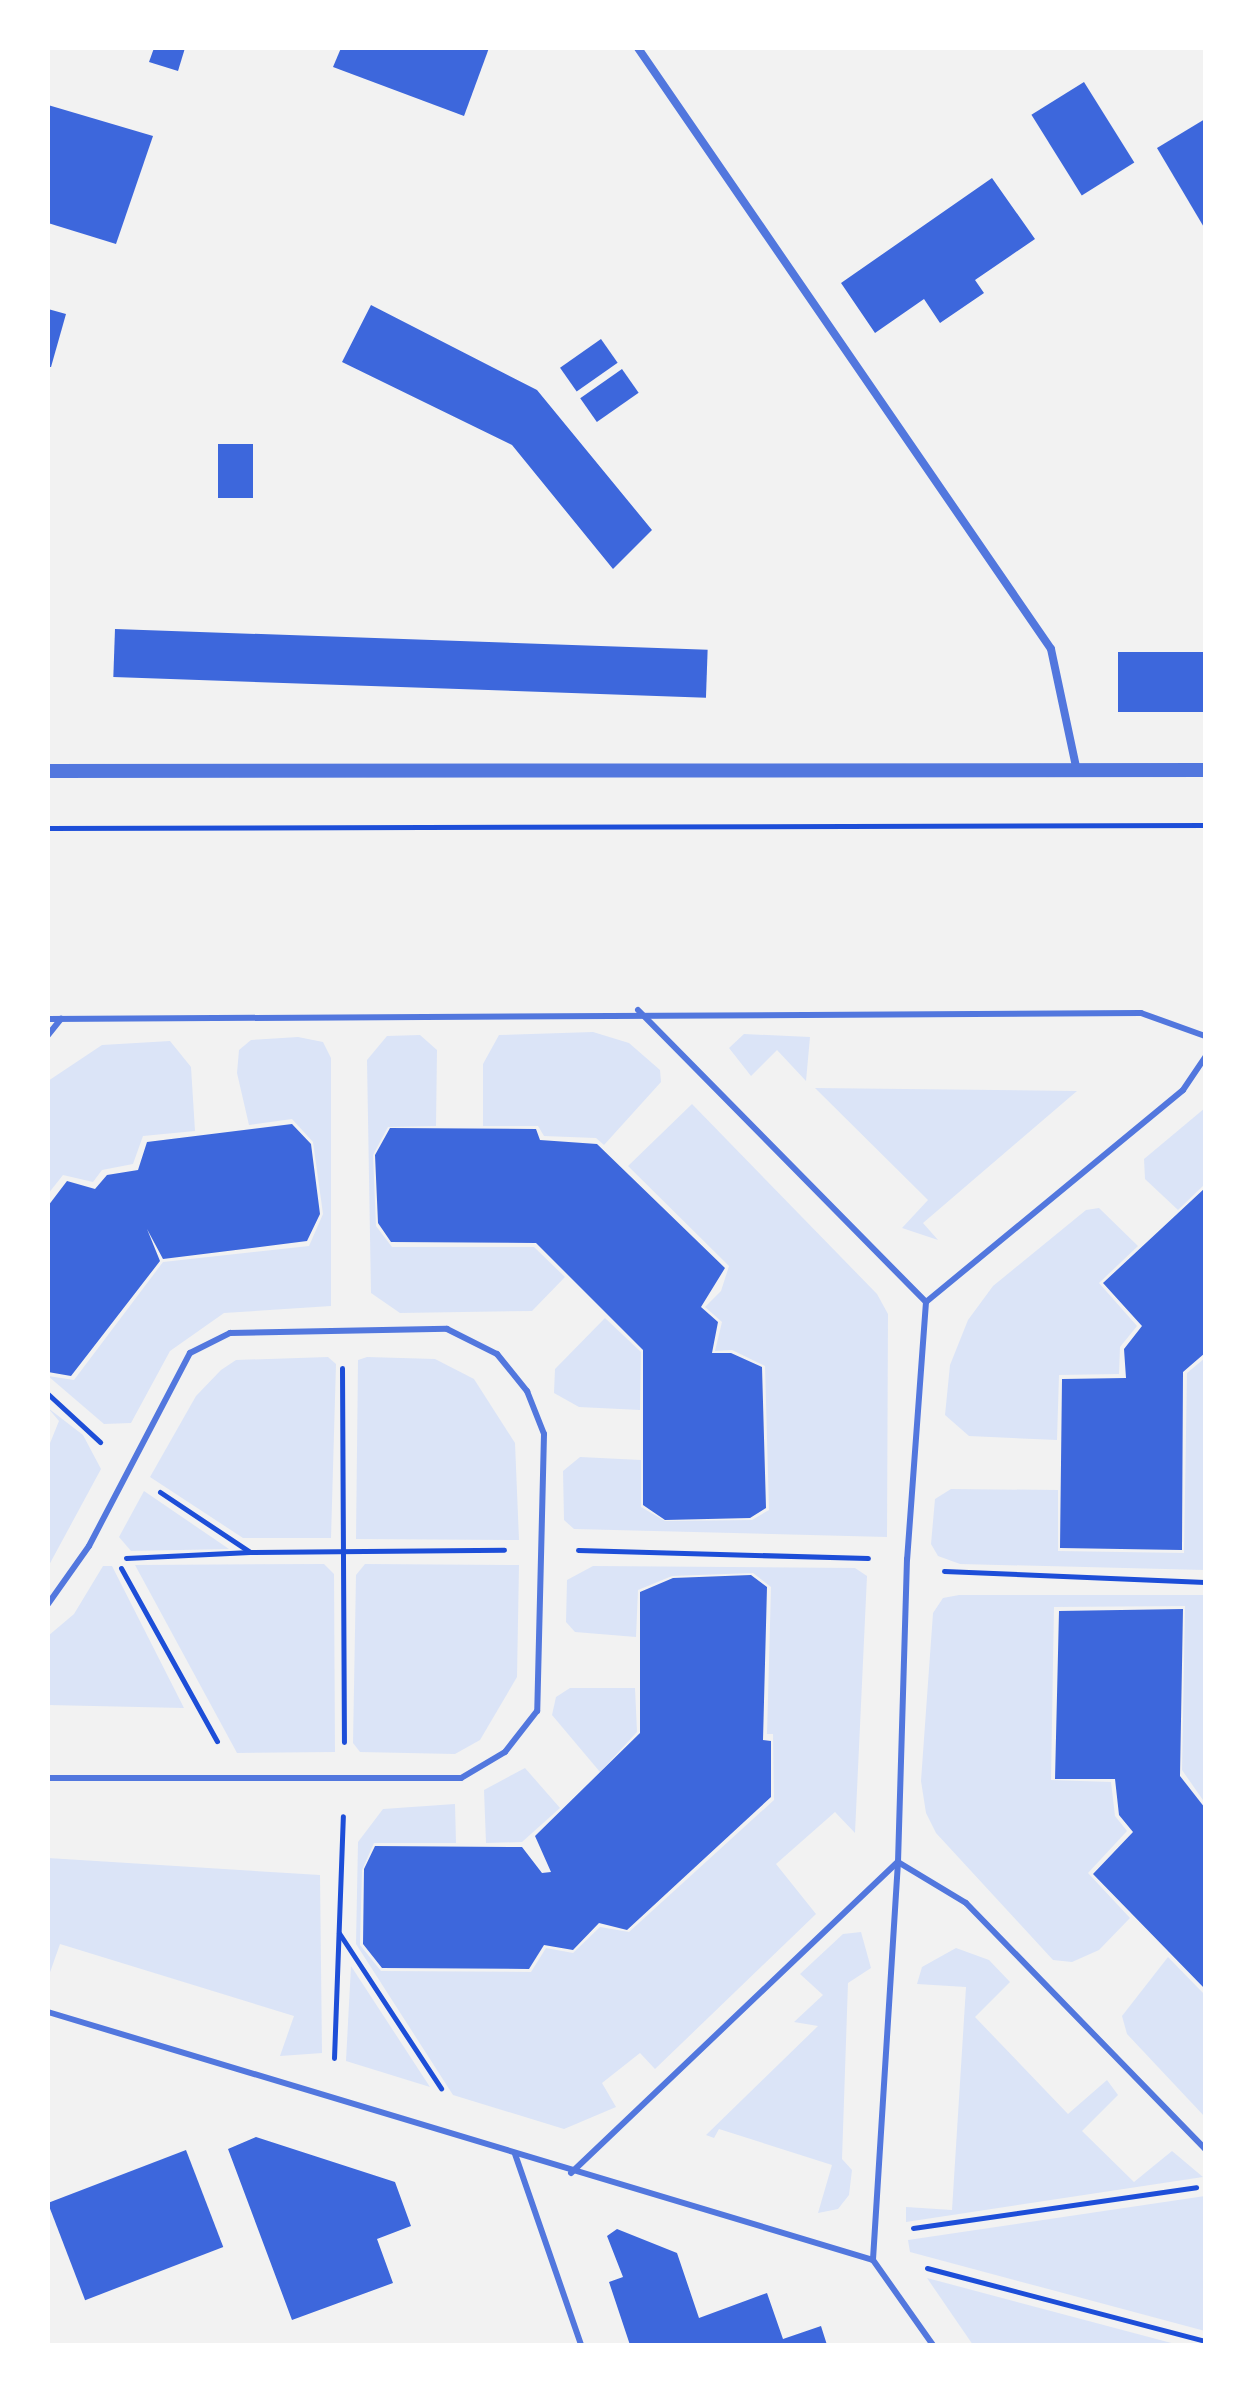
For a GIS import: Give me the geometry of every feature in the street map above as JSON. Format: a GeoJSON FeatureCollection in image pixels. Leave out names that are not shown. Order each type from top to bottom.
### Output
{"type":"FeatureCollection","features":[{"type":"Feature","properties":{"kind":"street"},"geometry":{"type":"LineString","coordinates":[[638,48],[1051,649],[1077,772]]}},
{"type":"Feature","properties":{"kind":"street"},"geometry":{"type":"LineString","coordinates":[[48,771],[1205,770]]}},
{"type":"Feature","properties":{"kind":"lane"},"geometry":{"type":"LineString","coordinates":[[638,1010],[926,1302]]}},
{"type":"Feature","properties":{"kind":"lane"},"geometry":{"type":"LineString","coordinates":[[48,1019],[638,1010],[1141,1013],[1205,1036]]}},
{"type":"Feature","properties":{"kind":"lane"},"geometry":{"type":"LineString","coordinates":[[48,1035],[61,1019]]}},
{"type":"Feature","properties":{"kind":"lane"},"geometry":{"type":"LineString","coordinates":[[873,2260],[898,1862],[907,1559],[926,1302],[1183,1090],[1205,1057]]}},
{"type":"Feature","properties":{"kind":"lane"},"geometry":{"type":"LineString","coordinates":[[48,1604],[89,1546],[190,1353],[230,1333],[341,1327],[447,1329],[497,1354],[527,1391],[544,1434],[537,1711],[505,1752],[461,1778],[345,1782],[48,1778]]}},
{"type":"Feature","properties":{"kind":"lane"},"geometry":{"type":"LineString","coordinates":[[898,1862],[966,1903],[1205,2149]]}},
{"type":"Feature","properties":{"kind":"lane"},"geometry":{"type":"LineString","coordinates":[[571,2173],[898,1862]]}},
{"type":"Feature","properties":{"kind":"lane"},"geometry":{"type":"LineString","coordinates":[[48,2012],[571,2173],[873,2260],[933,2345]]}},
{"type":"Feature","properties":{"kind":"lane"},"geometry":{"type":"LineString","coordinates":[[515,2154],[581,2345]]}},
{"type":"Feature","properties":{"kind":"path"},"geometry":{"type":"LineString","coordinates":[[48,828],[1205,825]]}},
{"type":"Feature","properties":{"kind":"path"},"geometry":{"type":"LineString","coordinates":[[334,2062],[345,1782],[341,1327]]}},
{"type":"Feature","properties":{"kind":"path"},"geometry":{"type":"LineString","coordinates":[[48,1394],[128,1470],[250,1552]]}},
{"type":"Feature","properties":{"kind":"path"},"geometry":{"type":"LineString","coordinates":[[226,1780],[224,1753],[116,1558],[250,1552],[542,1549],[907,1559],[954,1574],[1205,1582]]}},
{"type":"Feature","properties":{"kind":"path"},"geometry":{"type":"LineString","coordinates":[[338,1932],[449,2099]]}},
{"type":"Feature","properties":{"kind":"path"},"geometry":{"type":"LineString","coordinates":[[908,2229],[1205,2185]]}},
{"type":"Feature","properties":{"kind":"path"},"geometry":{"type":"LineString","coordinates":[[875,2233],[910,2264],[1205,2340]]}},
{"type":"Feature","properties":{"kind":"path"},"geometry":{"type":"LineString","coordinates":[[1197,2345],[1205,2340]]}},
{"type":"Feature","properties":{"kind":"shaded area"},"geometry":{"type":"Polygon","coordinates":[[[593,1032],[629,1043],[660,1070],[661,1082],[604,1145],[596,1138],[544,1136],[538,1126],[483,1126],[483,1064],[499,1035],[593,1032]]]}},
{"type":"Feature","properties":{"kind":"shaded area"},"geometry":{"type":"Polygon","coordinates":[[[744,1034],[810,1037],[806,1081],[777,1050],[751,1076],[729,1048],[744,1034]]]}},
{"type":"Feature","properties":{"kind":"shaded area"},"geometry":{"type":"Polygon","coordinates":[[[420,1035],[437,1050],[436,1126],[388,1127],[373,1155],[376,1226],[392,1247],[534,1247],[565,1277],[532,1311],[400,1313],[371,1293],[367,1060],[387,1036],[420,1035]]]}},
{"type":"Feature","properties":{"kind":"shaded area"},"geometry":{"type":"Polygon","coordinates":[[[298,1037],[323,1042],[331,1058],[331,1306],[224,1313],[170,1351],[131,1423],[104,1424],[48,1376],[74,1380],[163,1262],[309,1246],[323,1214],[313,1142],[292,1119],[249,1125],[237,1073],[239,1050],[251,1040],[298,1037]]]}},
{"type":"Feature","properties":{"kind":"shaded area"},"geometry":{"type":"Polygon","coordinates":[[[170,1041],[191,1067],[195,1131],[143,1136],[133,1164],[102,1170],[93,1182],[63,1175],[48,1194],[48,1081],[102,1045],[170,1041]]]}},
{"type":"Feature","properties":{"kind":"shaded area"},"geometry":{"type":"Polygon","coordinates":[[[815,1088],[1077,1091],[923,1223],[938,1240],[902,1228],[928,1200],[815,1088]]]}},
{"type":"Feature","properties":{"kind":"shaded area"},"geometry":{"type":"Polygon","coordinates":[[[692,1104],[877,1294],[888,1314],[887,1537],[574,1529],[564,1520],[563,1471],[580,1457],[641,1460],[641,1507],[665,1521],[752,1520],[769,1510],[765,1366],[732,1350],[715,1351],[722,1322],[705,1307],[721,1291],[729,1266],[628,1166],[692,1104]]]}},
{"type":"Feature","properties":{"kind":"shaded area"},"geometry":{"type":"Polygon","coordinates":[[[1205,1108],[1205,1184],[1178,1210],[1145,1179],[1144,1159],[1205,1108]]]}},
{"type":"Feature","properties":{"kind":"shaded area"},"geometry":{"type":"Polygon","coordinates":[[[1099,1208],[1138,1246],[1099,1283],[1137,1326],[1120,1347],[1119,1374],[1059,1375],[1057,1440],[969,1436],[945,1415],[950,1365],[968,1320],[993,1286],[1086,1210],[1099,1208]]]}},
{"type":"Feature","properties":{"kind":"shaded area"},"geometry":{"type":"Polygon","coordinates":[[[605,1318],[641,1352],[640,1410],[579,1407],[554,1393],[555,1369],[605,1318]]]}},
{"type":"Feature","properties":{"kind":"shaded area"},"geometry":{"type":"Polygon","coordinates":[[[328,1357],[336,1364],[331,1538],[243,1538],[150,1477],[196,1396],[221,1370],[236,1360],[328,1357]]]}},
{"type":"Feature","properties":{"kind":"shaded area"},"geometry":{"type":"Polygon","coordinates":[[[367,1357],[435,1359],[474,1379],[515,1443],[519,1540],[356,1539],[358,1360],[367,1357]]]}},
{"type":"Feature","properties":{"kind":"shaded area"},"geometry":{"type":"Polygon","coordinates":[[[1205,1358],[1205,1570],[960,1564],[938,1556],[931,1544],[935,1499],[951,1489],[1058,1490],[1058,1551],[1184,1553],[1187,1373],[1205,1358]]]}},
{"type":"Feature","properties":{"kind":"shaded area"},"geometry":{"type":"Polygon","coordinates":[[[48,1408],[83,1435],[101,1469],[48,1567],[48,1448],[59,1421],[48,1408]]]}},
{"type":"Feature","properties":{"kind":"shaded area"},"geometry":{"type":"Polygon","coordinates":[[[144,1491],[229,1549],[131,1551],[119,1537],[144,1491]]]}},
{"type":"Feature","properties":{"kind":"shaded area"},"geometry":{"type":"Polygon","coordinates":[[[324,1564],[334,1574],[335,1752],[237,1753],[135,1565],[324,1564]]]}},
{"type":"Feature","properties":{"kind":"shaded area"},"geometry":{"type":"Polygon","coordinates":[[[365,1564],[519,1565],[517,1677],[480,1740],[455,1754],[360,1752],[353,1743],[356,1575],[365,1564]]]}},
{"type":"Feature","properties":{"kind":"shaded area"},"geometry":{"type":"Polygon","coordinates":[[[103,1566],[112,1566],[184,1708],[48,1705],[48,1636],[74,1614],[103,1566]]]}},
{"type":"Feature","properties":{"kind":"shaded area"},"geometry":{"type":"Polygon","coordinates":[[[593,1566],[855,1568],[867,1576],[855,1833],[835,1812],[776,1864],[816,1914],[655,2069],[640,2053],[602,2083],[616,2107],[564,2129],[453,2095],[356,1944],[358,1842],[383,1809],[455,1804],[456,1843],[374,1843],[362,1870],[360,1945],[381,1971],[531,1972],[546,1948],[573,1953],[600,1927],[629,1932],[774,1800],[773,1734],[767,1734],[771,1587],[753,1573],[672,1576],[638,1590],[636,1637],[575,1632],[566,1622],[567,1580],[593,1566]]]}},
{"type":"Feature","properties":{"kind":"shaded area"},"geometry":{"type":"Polygon","coordinates":[[[959,1595],[1205,1595],[1205,1803],[1182,1770],[1185,1606],[1054,1607],[1051,1780],[1111,1782],[1115,1816],[1127,1831],[1088,1873],[1130,1918],[1099,1950],[1072,1962],[1053,1960],[936,1833],[926,1813],[921,1781],[933,1613],[943,1598],[959,1595]]]}},
{"type":"Feature","properties":{"kind":"shaded area"},"geometry":{"type":"Polygon","coordinates":[[[570,1688],[635,1688],[637,1732],[600,1772],[552,1715],[556,1697],[570,1688]]]}},
{"type":"Feature","properties":{"kind":"shaded area"},"geometry":{"type":"Polygon","coordinates":[[[525,1768],[560,1808],[522,1842],[486,1843],[484,1790],[525,1768]]]}},
{"type":"Feature","properties":{"kind":"shaded area"},"geometry":{"type":"Polygon","coordinates":[[[48,1858],[320,1875],[322,2053],[280,2056],[294,2016],[60,1944],[48,1978],[48,1858]]]}},
{"type":"Feature","properties":{"kind":"shaded area"},"geometry":{"type":"Polygon","coordinates":[[[861,1932],[871,1968],[848,1983],[842,2159],[852,2170],[849,2195],[838,2209],[818,2213],[832,2165],[719,2129],[714,2138],[706,2135],[818,2026],[794,2022],[823,1995],[800,1974],[843,1934],[861,1932]]]}},
{"type":"Feature","properties":{"kind":"shaded area"},"geometry":{"type":"Polygon","coordinates":[[[956,1948],[989,1960],[1010,1982],[975,2017],[1068,2114],[1107,2080],[1118,2095],[1082,2131],[1134,2182],[1172,2151],[1203,2177],[906,2222],[906,2207],[952,2210],[966,1987],[917,1984],[922,1967],[956,1948]]]}},
{"type":"Feature","properties":{"kind":"shaded area"},"geometry":{"type":"Polygon","coordinates":[[[1168,1957],[1205,1995],[1205,2117],[1127,2034],[1122,2016],[1168,1957]]]}},
{"type":"Feature","properties":{"kind":"shaded area"},"geometry":{"type":"Polygon","coordinates":[[[351,1966],[430,2087],[346,2061],[351,1966]]]}},
{"type":"Feature","properties":{"kind":"shaded area"},"geometry":{"type":"Polygon","coordinates":[[[1205,2196],[1205,2331],[910,2252],[908,2240],[1205,2196]]]}},
{"type":"Feature","properties":{"kind":"shaded area"},"geometry":{"type":"Polygon","coordinates":[[[927,2278],[1179,2345],[973,2345],[927,2278]]]}},
{"type":"Feature","properties":{"kind":"building"},"geometry":{"type":"Polygon","coordinates":[[[154,48],[185,48],[178,71],[149,62],[154,48]]]}},
{"type":"Feature","properties":{"kind":"building"},"geometry":{"type":"Polygon","coordinates":[[[341,48],[489,48],[464,116],[333,67],[341,48]]]}},
{"type":"Feature","properties":{"kind":"building"},"geometry":{"type":"Polygon","coordinates":[[[1084,82],[1134,163],[1082,195],[1031,115],[1084,82]]]}},
{"type":"Feature","properties":{"kind":"building"},"geometry":{"type":"Polygon","coordinates":[[[48,105],[153,136],[116,244],[48,223],[48,105]]]}},
{"type":"Feature","properties":{"kind":"building"},"geometry":{"type":"Polygon","coordinates":[[[1205,119],[1205,229],[1157,148],[1205,119]]]}},
{"type":"Feature","properties":{"kind":"building"},"geometry":{"type":"Polygon","coordinates":[[[992,178],[1035,239],[975,280],[984,293],[940,323],[924,299],[875,333],[841,283],[992,178]]]}},
{"type":"Feature","properties":{"kind":"building"},"geometry":{"type":"Polygon","coordinates":[[[371,305],[537,390],[652,530],[613,569],[512,445],[342,362],[371,305]]]}},
{"type":"Feature","properties":{"kind":"building"},"geometry":{"type":"Polygon","coordinates":[[[48,309],[66,314],[51,367],[48,367],[48,309]]]}},
{"type":"Feature","properties":{"kind":"building"},"geometry":{"type":"Polygon","coordinates":[[[601,339],[618,363],[577,391],[560,368],[601,339]]]}},
{"type":"Feature","properties":{"kind":"building"},"geometry":{"type":"Polygon","coordinates":[[[622,369],[639,393],[597,422],[580,398],[622,369]]]}},
{"type":"Feature","properties":{"kind":"building"},"geometry":{"type":"Polygon","coordinates":[[[218,444],[253,444],[253,498],[218,498],[218,444]]]}},
{"type":"Feature","properties":{"kind":"building"},"geometry":{"type":"Polygon","coordinates":[[[115,629],[708,650],[706,698],[113,677],[115,629]]]}},
{"type":"Feature","properties":{"kind":"building"},"geometry":{"type":"Polygon","coordinates":[[[1118,652],[1205,652],[1205,712],[1118,712],[1118,652]]]}},
{"type":"Feature","properties":{"kind":"building"},"geometry":{"type":"Polygon","coordinates":[[[292,1124],[311,1144],[320,1214],[307,1241],[163,1259],[147,1229],[160,1261],[71,1376],[48,1372],[48,1206],[67,1181],[95,1189],[107,1175],[138,1170],[147,1142],[292,1124]]]}},
{"type":"Feature","properties":{"kind":"building"},"geometry":{"type":"Polygon","coordinates":[[[390,1128],[536,1129],[540,1140],[597,1144],[725,1268],[701,1307],[718,1322],[712,1353],[731,1353],[762,1367],[766,1508],[750,1518],[665,1520],[643,1505],[643,1350],[536,1243],[391,1242],[378,1223],[375,1155],[390,1128]]]}},
{"type":"Feature","properties":{"kind":"building"},"geometry":{"type":"Polygon","coordinates":[[[1205,1188],[1205,1353],[1183,1372],[1182,1550],[1060,1548],[1062,1379],[1126,1378],[1124,1349],[1142,1326],[1103,1283],[1205,1188]]]}},
{"type":"Feature","properties":{"kind":"building"},"geometry":{"type":"Polygon","coordinates":[[[751,1575],[767,1587],[763,1740],[771,1741],[771,1797],[627,1930],[599,1923],[573,1950],[544,1945],[529,1969],[382,1968],[363,1944],[364,1869],[375,1846],[522,1847],[542,1873],[551,1872],[535,1836],[640,1733],[640,1592],[673,1578],[751,1575]]]}},
{"type":"Feature","properties":{"kind":"building"},"geometry":{"type":"Polygon","coordinates":[[[1183,1609],[1180,1776],[1205,1808],[1205,1989],[1093,1874],[1133,1832],[1119,1815],[1115,1779],[1055,1779],[1059,1611],[1183,1609]]]}},
{"type":"Feature","properties":{"kind":"building"},"geometry":{"type":"Polygon","coordinates":[[[256,2137],[395,2182],[411,2226],[377,2239],[393,2283],[292,2320],[228,2149],[256,2137]]]}},
{"type":"Feature","properties":{"kind":"building"},"geometry":{"type":"Polygon","coordinates":[[[186,2150],[223,2247],[85,2300],[48,2203],[186,2150]]]}},
{"type":"Feature","properties":{"kind":"building"},"geometry":{"type":"Polygon","coordinates":[[[617,2229],[677,2253],[699,2318],[767,2293],[783,2339],[821,2326],[827,2345],[630,2345],[609,2282],[623,2277],[607,2236],[617,2229]]]}}]}
